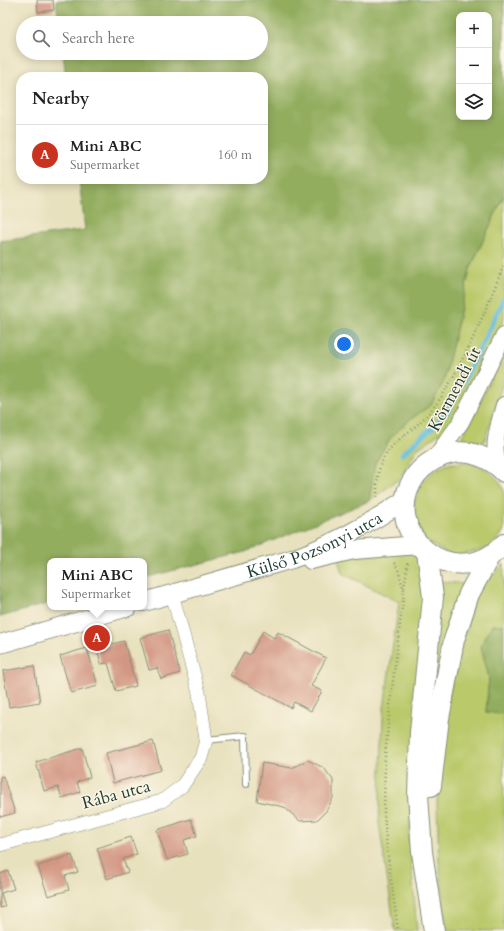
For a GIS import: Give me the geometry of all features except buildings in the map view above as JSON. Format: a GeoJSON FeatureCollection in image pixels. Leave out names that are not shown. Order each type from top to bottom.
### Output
{"type":"FeatureCollection","features":[{"type":"Feature","properties":{"kind":"main road"},"geometry":{"type":"LineString","coordinates":[[434,931],[422,852],[418,795],[420,732],[432,604],[431,576],[418,552],[406,519],[406,499],[413,480],[426,465],[434,459],[444,455],[464,452],[483,457],[502,470]]}},
{"type":"Feature","properties":{"kind":"main road","name":"Külső Pozsonyi utca"},"geometry":{"type":"LineString","coordinates":[[247,572],[314,551],[378,517],[406,499]]}},
{"type":"Feature","properties":{"kind":"main road","name":"Külső Pozsonyi utca"},"geometry":{"type":"LineString","coordinates":[[247,572],[305,562],[354,550],[386,548],[418,552]]}},
{"type":"Feature","properties":{"kind":"main road"},"geometry":{"type":"LineString","coordinates":[[418,552],[447,562],[469,564],[479,561],[497,550]]}},
{"type":"Feature","properties":{"kind":"main road"},"geometry":{"type":"LineString","coordinates":[[429,900],[431,783],[438,718],[458,626],[469,594],[497,550]]}},
{"type":"Feature","properties":{"kind":"main road"},"geometry":{"type":"LineString","coordinates":[[147,601],[247,572]]}},
{"type":"Feature","properties":{"kind":"main road"},"geometry":{"type":"LineString","coordinates":[[0,644],[118,610]]}},
{"type":"Feature","properties":{"kind":"street","name":"Körmendi út"},"geometry":{"type":"LineString","coordinates":[[434,459],[461,422],[504,335]]}},
{"type":"Feature","properties":{"kind":"street"},"geometry":{"type":"LineString","coordinates":[[502,470],[497,460],[495,446],[504,405]]}},
{"type":"Feature","properties":{"kind":"street","name":"Rába utca"},"geometry":{"type":"LineString","coordinates":[[0,845],[162,801],[182,786],[200,758],[206,740],[199,693],[172,594]]}},
{"type":"Feature","properties":{"kind":"lane"},"geometry":{"type":"LineString","coordinates":[[206,740],[245,736],[246,784]]}},
{"type":"Feature","properties":{"kind":"path"},"geometry":{"type":"LineString","coordinates":[[378,517],[378,486],[380,468],[383,460],[391,446],[428,414],[444,393],[471,344],[504,264]]}},
{"type":"Feature","properties":{"kind":"path"},"geometry":{"type":"LineString","coordinates":[[386,548],[398,569],[404,591]]}},
{"type":"Feature","properties":{"kind":"path"},"geometry":{"type":"LineString","coordinates":[[398,931],[388,862],[384,813],[386,756],[389,712],[404,591],[418,552]]}},
{"type":"Feature","properties":{"kind":"green space"},"geometry":{"type":"Polygon","coordinates":[[[56,0],[504,0],[504,195],[470,269],[444,381],[431,405],[412,418],[391,437],[375,463],[369,501],[245,552],[147,577],[147,558],[47,558],[47,604],[0,617],[0,241],[85,230],[80,184],[268,184],[268,72],[65,72],[64,60],[268,60],[268,16],[58,16],[56,0]]]}},
{"type":"Feature","properties":{"kind":"green space"},"geometry":{"type":"Polygon","coordinates":[[[504,195],[504,319],[450,426],[417,449],[399,479],[369,501],[375,463],[391,437],[412,418],[430,405],[444,381],[470,269],[504,195]]]}},
{"type":"Feature","properties":{"kind":"green space"},"geometry":{"type":"Polygon","coordinates":[[[504,350],[504,379],[485,440],[482,442],[463,439],[462,436],[471,421],[504,350]]]}},
{"type":"Feature","properties":{"kind":"green space"},"geometry":{"type":"Polygon","coordinates":[[[465,462],[477,465],[488,471],[501,484],[504,490],[504,530],[490,548],[453,556],[425,541],[415,519],[414,503],[423,481],[435,470],[449,464],[465,462]]]}},
{"type":"Feature","properties":{"kind":"green space"},"geometry":{"type":"Polygon","coordinates":[[[412,553],[423,565],[426,579],[409,837],[417,931],[395,931],[379,823],[383,715],[399,602],[342,573],[337,555],[412,553]]]}},
{"type":"Feature","properties":{"kind":"green space"},"geometry":{"type":"Polygon","coordinates":[[[504,564],[504,625],[492,625],[481,646],[489,678],[486,712],[504,714],[504,931],[447,931],[439,862],[437,802],[447,703],[475,593],[504,564]]]}},
{"type":"Feature","properties":{"kind":"green space"},"geometry":{"type":"Polygon","coordinates":[[[441,581],[463,584],[439,666],[436,665],[441,581]]]}},
{"type":"Feature","properties":{"kind":"green space"},"geometry":{"type":"Polygon","coordinates":[[[492,625],[504,625],[504,714],[486,712],[489,678],[481,646],[492,625]]]}},
{"type":"Feature","properties":{"kind":"waterway"},"geometry":{"type":"LineString","coordinates":[[402,454],[435,425],[447,412],[478,353],[504,298]]}},
{"type":"Feature","properties":{"kind":"place","name":"Mini ABC"},"geometry":{"type":"Point","coordinates":[97,638]}}]}
